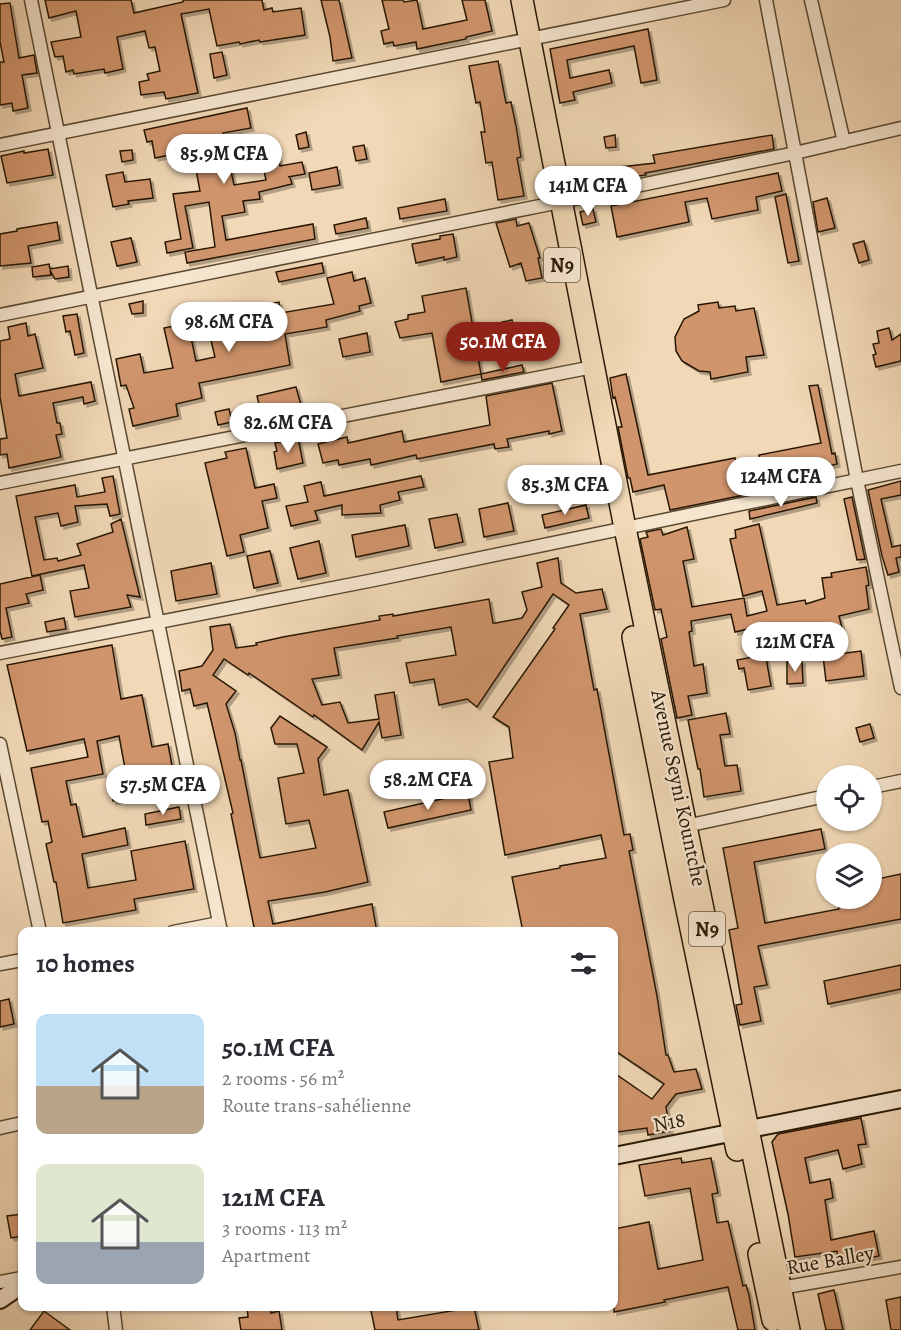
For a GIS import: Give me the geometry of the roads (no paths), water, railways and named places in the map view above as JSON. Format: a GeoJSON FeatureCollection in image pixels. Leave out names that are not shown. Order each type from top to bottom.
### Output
{"type":"FeatureCollection","features":[{"type":"Feature","properties":{"kind":"highway","name":"N9"},"geometry":{"type":"LineString","coordinates":[[509,0],[524,41]]}},
{"type":"Feature","properties":{"kind":"highway","name":"N9"},"geometry":{"type":"LineString","coordinates":[[522,0],[524,41],[587,368],[620,525]]}},
{"type":"Feature","properties":{"kind":"highway","name":"Avenue Seyni Kountche"},"geometry":{"type":"LineString","coordinates":[[620,525],[678,828],[702,900],[740,1130],[774,1290],[789,1330]]}},
{"type":"Feature","properties":{"kind":"highway","name":"Avenue Seyni Kountche"},"geometry":{"type":"LineString","coordinates":[[774,1290],[775,1330]]}},
{"type":"Feature","properties":{"kind":"main road","name":"N18"},"geometry":{"type":"LineString","coordinates":[[618,1155],[901,1099]]}},
{"type":"Feature","properties":{"kind":"main road"},"geometry":{"type":"LineString","coordinates":[[0,1300],[18,1289]]}},
{"type":"Feature","properties":{"kind":"street"},"geometry":{"type":"LineString","coordinates":[[31,0],[220,927]]}},
{"type":"Feature","properties":{"kind":"street"},"geometry":{"type":"LineString","coordinates":[[0,145],[724,0]]}},
{"type":"Feature","properties":{"kind":"street"},"geometry":{"type":"LineString","coordinates":[[766,0],[857,480],[901,688]]}},
{"type":"Feature","properties":{"kind":"street"},"geometry":{"type":"LineString","coordinates":[[811,0],[844,142]]}},
{"type":"Feature","properties":{"kind":"street"},"geometry":{"type":"LineString","coordinates":[[0,315],[556,203],[795,153],[901,128]]}},
{"type":"Feature","properties":{"kind":"street"},"geometry":{"type":"LineString","coordinates":[[0,483],[587,368]]}},
{"type":"Feature","properties":{"kind":"street"},"geometry":{"type":"LineString","coordinates":[[0,653],[620,525],[901,471]]}},
{"type":"Feature","properties":{"kind":"street"},"geometry":{"type":"LineString","coordinates":[[0,744],[5,800],[38,927]]}},
{"type":"Feature","properties":{"kind":"street"},"geometry":{"type":"LineString","coordinates":[[882,785],[901,781]]}},
{"type":"Feature","properties":{"kind":"street"},"geometry":{"type":"LineString","coordinates":[[678,828],[816,798]]}},
{"type":"Feature","properties":{"kind":"street"},"geometry":{"type":"LineString","coordinates":[[0,964],[18,961]]}},
{"type":"Feature","properties":{"kind":"street"},"geometry":{"type":"LineString","coordinates":[[0,1128],[18,1124]]}},
{"type":"Feature","properties":{"kind":"street","name":"Rue Balley"},"geometry":{"type":"LineString","coordinates":[[774,1290],[901,1267]]}},
{"type":"Feature","properties":{"kind":"street"},"geometry":{"type":"LineString","coordinates":[[0,1282],[18,1279]]}},
{"type":"Feature","properties":{"kind":"street"},"geometry":{"type":"LineString","coordinates":[[114,1311],[116,1330]]}}]}
